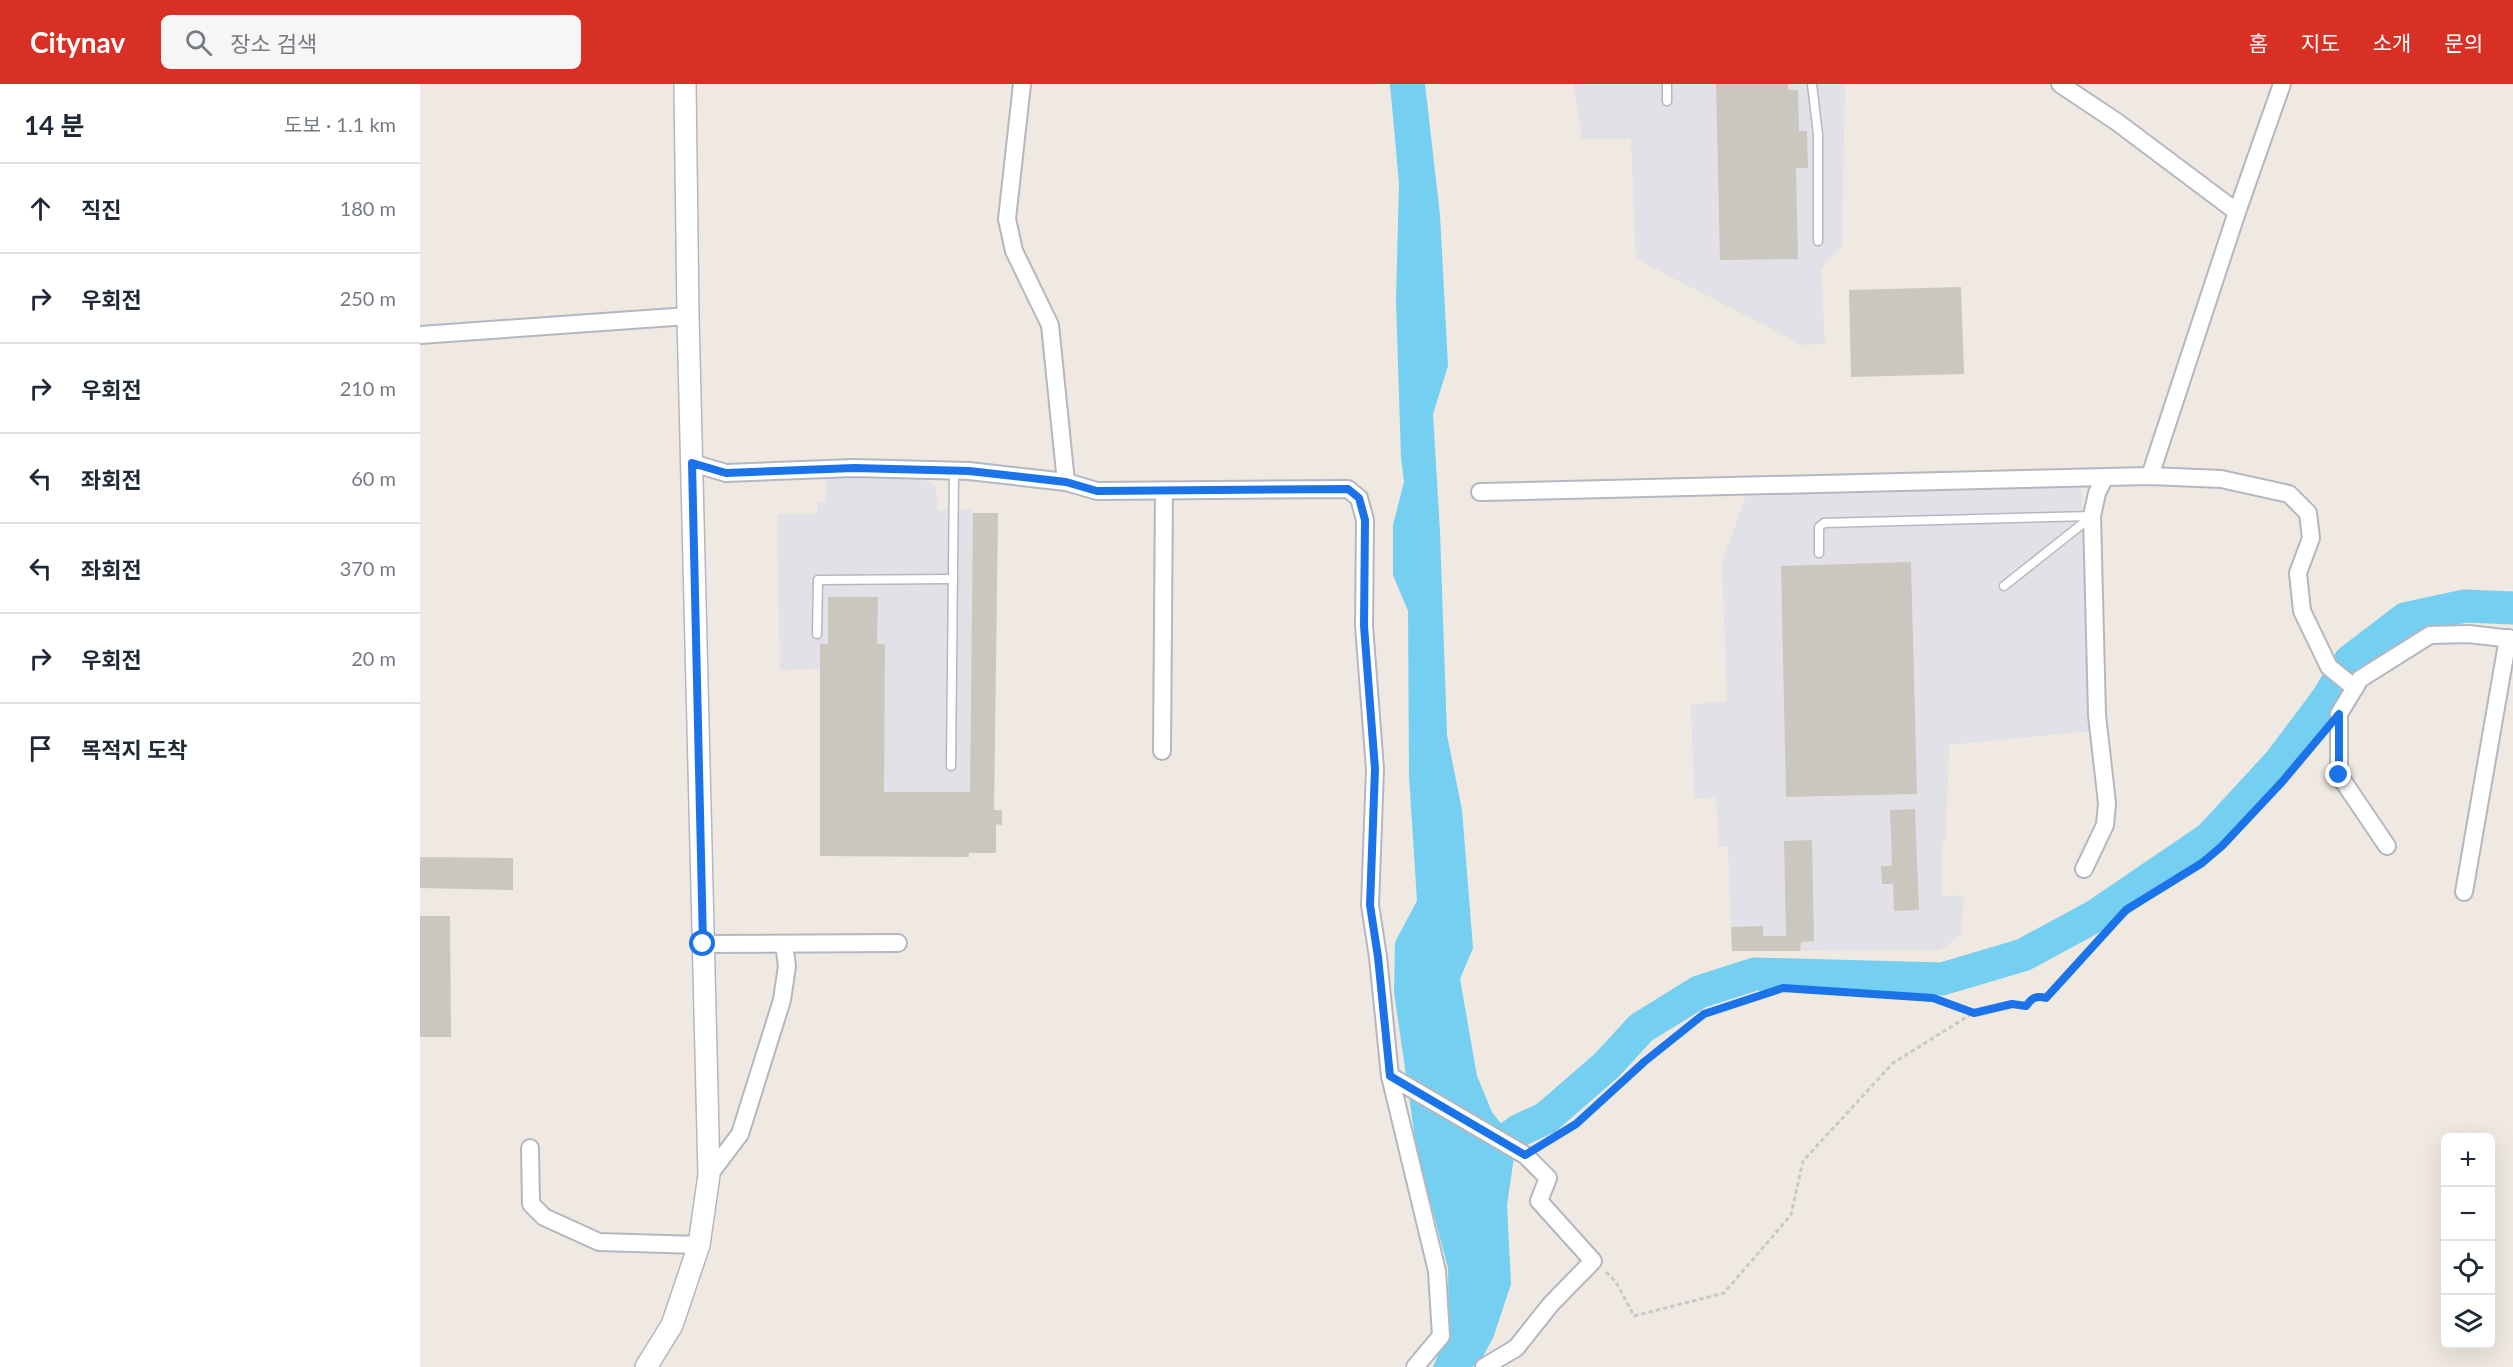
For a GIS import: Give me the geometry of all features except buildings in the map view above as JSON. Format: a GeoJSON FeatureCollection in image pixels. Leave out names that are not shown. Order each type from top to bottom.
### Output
{"type":"FeatureCollection","features":[{"type":"Feature","properties":{"kind":"street"},"geometry":{"type":"LineString","coordinates":[[646,1367],[672,1325],[699,1245],[709,1175],[688,316],[685,84]]}},
{"type":"Feature","properties":{"kind":"street"},"geometry":{"type":"LineString","coordinates":[[1022,84],[1007,219],[1014,251],[1050,325],[1066,482]]}},
{"type":"Feature","properties":{"kind":"street"},"geometry":{"type":"LineString","coordinates":[[2060,84],[2116,122],[2237,212]]}},
{"type":"Feature","properties":{"kind":"street"},"geometry":{"type":"LineString","coordinates":[[2150,476],[2237,212],[2283,84]]}},
{"type":"Feature","properties":{"kind":"street"},"geometry":{"type":"LineString","coordinates":[[420,335],[688,316]]}},
{"type":"Feature","properties":{"kind":"street"},"geometry":{"type":"LineString","coordinates":[[692,463],[726,473],[854,468],[954,471],[1066,482],[1097,491],[1348,489],[1359,498],[1365,520],[1364,626],[1375,769],[1370,905],[1397,1080],[1437,1271],[1441,1336],[1415,1367]]}},
{"type":"Feature","properties":{"kind":"street"},"geometry":{"type":"LineString","coordinates":[[1480,492],[2150,476],[2221,479],[2289,494],[2308,513],[2311,538],[2298,573],[2302,611],[2329,667],[2352,686]]}},
{"type":"Feature","properties":{"kind":"street"},"geometry":{"type":"LineString","coordinates":[[2084,869],[2105,825],[2107,803],[2097,715],[2092,516],[2097,493],[2105,477]]}},
{"type":"Feature","properties":{"kind":"street"},"geometry":{"type":"LineString","coordinates":[[1162,752],[1164,491]]}},
{"type":"Feature","properties":{"kind":"street"},"geometry":{"type":"LineString","coordinates":[[2387,846],[2339,775],[2339,714],[2352,686],[2430,635],[2468,634],[2510,639],[2464,892]]}},
{"type":"Feature","properties":{"kind":"street"},"geometry":{"type":"LineString","coordinates":[[703,944],[898,943]]}},
{"type":"Feature","properties":{"kind":"street"},"geometry":{"type":"LineString","coordinates":[[709,1175],[740,1134],[782,1000],[787,966],[784,944]]}},
{"type":"Feature","properties":{"kind":"street"},"geometry":{"type":"LineString","coordinates":[[1397,1080],[1524,1155],[1548,1178],[1539,1201],[1593,1261],[1551,1304],[1516,1348],[1484,1367]]}},
{"type":"Feature","properties":{"kind":"street"},"geometry":{"type":"LineString","coordinates":[[530,1148],[531,1204],[544,1217],[599,1242],[699,1245]]}},
{"type":"Feature","properties":{"kind":"lane"},"geometry":{"type":"LineString","coordinates":[[1667,84],[1667,101]]}},
{"type":"Feature","properties":{"kind":"lane"},"geometry":{"type":"LineString","coordinates":[[1812,84],[1818,135],[1818,241]]}},
{"type":"Feature","properties":{"kind":"lane"},"geometry":{"type":"LineString","coordinates":[[951,766],[954,471]]}},
{"type":"Feature","properties":{"kind":"lane"},"geometry":{"type":"LineString","coordinates":[[1819,553],[1819,527],[1824,523],[2092,516]]}},
{"type":"Feature","properties":{"kind":"lane"},"geometry":{"type":"LineString","coordinates":[[2004,586],[2092,516]]}},
{"type":"Feature","properties":{"kind":"lane"},"geometry":{"type":"LineString","coordinates":[[817,634],[818,580],[953,579]]}},
{"type":"Feature","properties":{"kind":"path"},"geometry":{"type":"LineString","coordinates":[[1593,1261],[1616,1282],[1634,1316],[1724,1293],[1791,1215],[1803,1161],[1893,1063],[1974,1013],[2012,1004],[2026,1006],[2032,998],[2039,996],[2046,998],[2126,910],[2202,863],[2222,846],[2282,782],[2339,714]]}},
{"type":"Feature","properties":{"kind":"path"},"geometry":{"type":"LineString","coordinates":[[1524,1155],[1576,1124],[1644,1062],[1704,1014],[1783,988],[1933,998],[1974,1013]]}},
{"type":"Feature","properties":{"kind":"shaded area"},"geometry":{"type":"Polygon","coordinates":[[[1574,84],[1845,84],[1842,247],[1821,268],[1825,344],[1802,345],[1636,259],[1631,139],[1582,139],[1574,84]]]}},
{"type":"Feature","properties":{"kind":"shaded area"},"geometry":{"type":"Polygon","coordinates":[[[916,476],[936,486],[937,510],[973,509],[973,513],[998,513],[994,810],[1002,810],[1002,825],[996,825],[996,853],[969,853],[969,857],[820,856],[820,669],[780,670],[777,514],[817,514],[817,503],[826,502],[826,477],[916,476]]]}},
{"type":"Feature","properties":{"kind":"shaded area"},"geometry":{"type":"Polygon","coordinates":[[[2081,487],[2092,731],[1949,745],[1946,840],[1942,841],[1942,896],[1964,895],[1961,935],[1940,950],[1732,951],[1728,847],[1719,847],[1716,798],[1694,799],[1691,705],[1727,701],[1722,563],[1746,495],[2081,487]]]}},
{"type":"Feature","properties":{"kind":"water"},"geometry":{"type":"Polygon","coordinates":[[[1390,84],[1425,84],[1440,215],[1448,366],[1433,414],[1440,532],[1447,735],[1462,810],[1473,948],[1460,979],[1477,1076],[1492,1112],[1516,1143],[1507,1205],[1511,1284],[1493,1338],[1481,1360],[1472,1367],[1433,1367],[1449,1328],[1448,1268],[1417,1152],[1394,992],[1395,942],[1417,901],[1409,776],[1408,611],[1393,575],[1393,525],[1404,482],[1401,458],[1396,301],[1399,184],[1390,84]]]}},
{"type":"Feature","properties":{"kind":"waterway"},"geometry":{"type":"LineString","coordinates":[[1487,1171],[1496,1147],[1520,1130],[1546,1118],[1607,1065],[1641,1028],[1699,992],[1755,974],[1942,979],[2023,955],[2097,915],[2210,838],[2280,762],[2328,698],[2350,661],[2405,619],[2465,606],[2513,608]]}},
{"type":"Feature","properties":{"kind":"route"},"geometry":{"type":"LineString","coordinates":[[703,944],[692,463],[726,473],[854,468],[969,471],[1066,482],[1097,491],[1348,489],[1359,498],[1365,520],[1364,626],[1375,769],[1370,905],[1378,957],[1390,1076],[1525,1155],[1576,1124],[1644,1062],[1704,1014],[1783,988],[1933,998],[1974,1013],[2012,1004],[2026,1006],[2032,998],[2039,996],[2046,998],[2126,910],[2202,863],[2222,846],[2282,782],[2339,714],[2339,775]]}}]}
